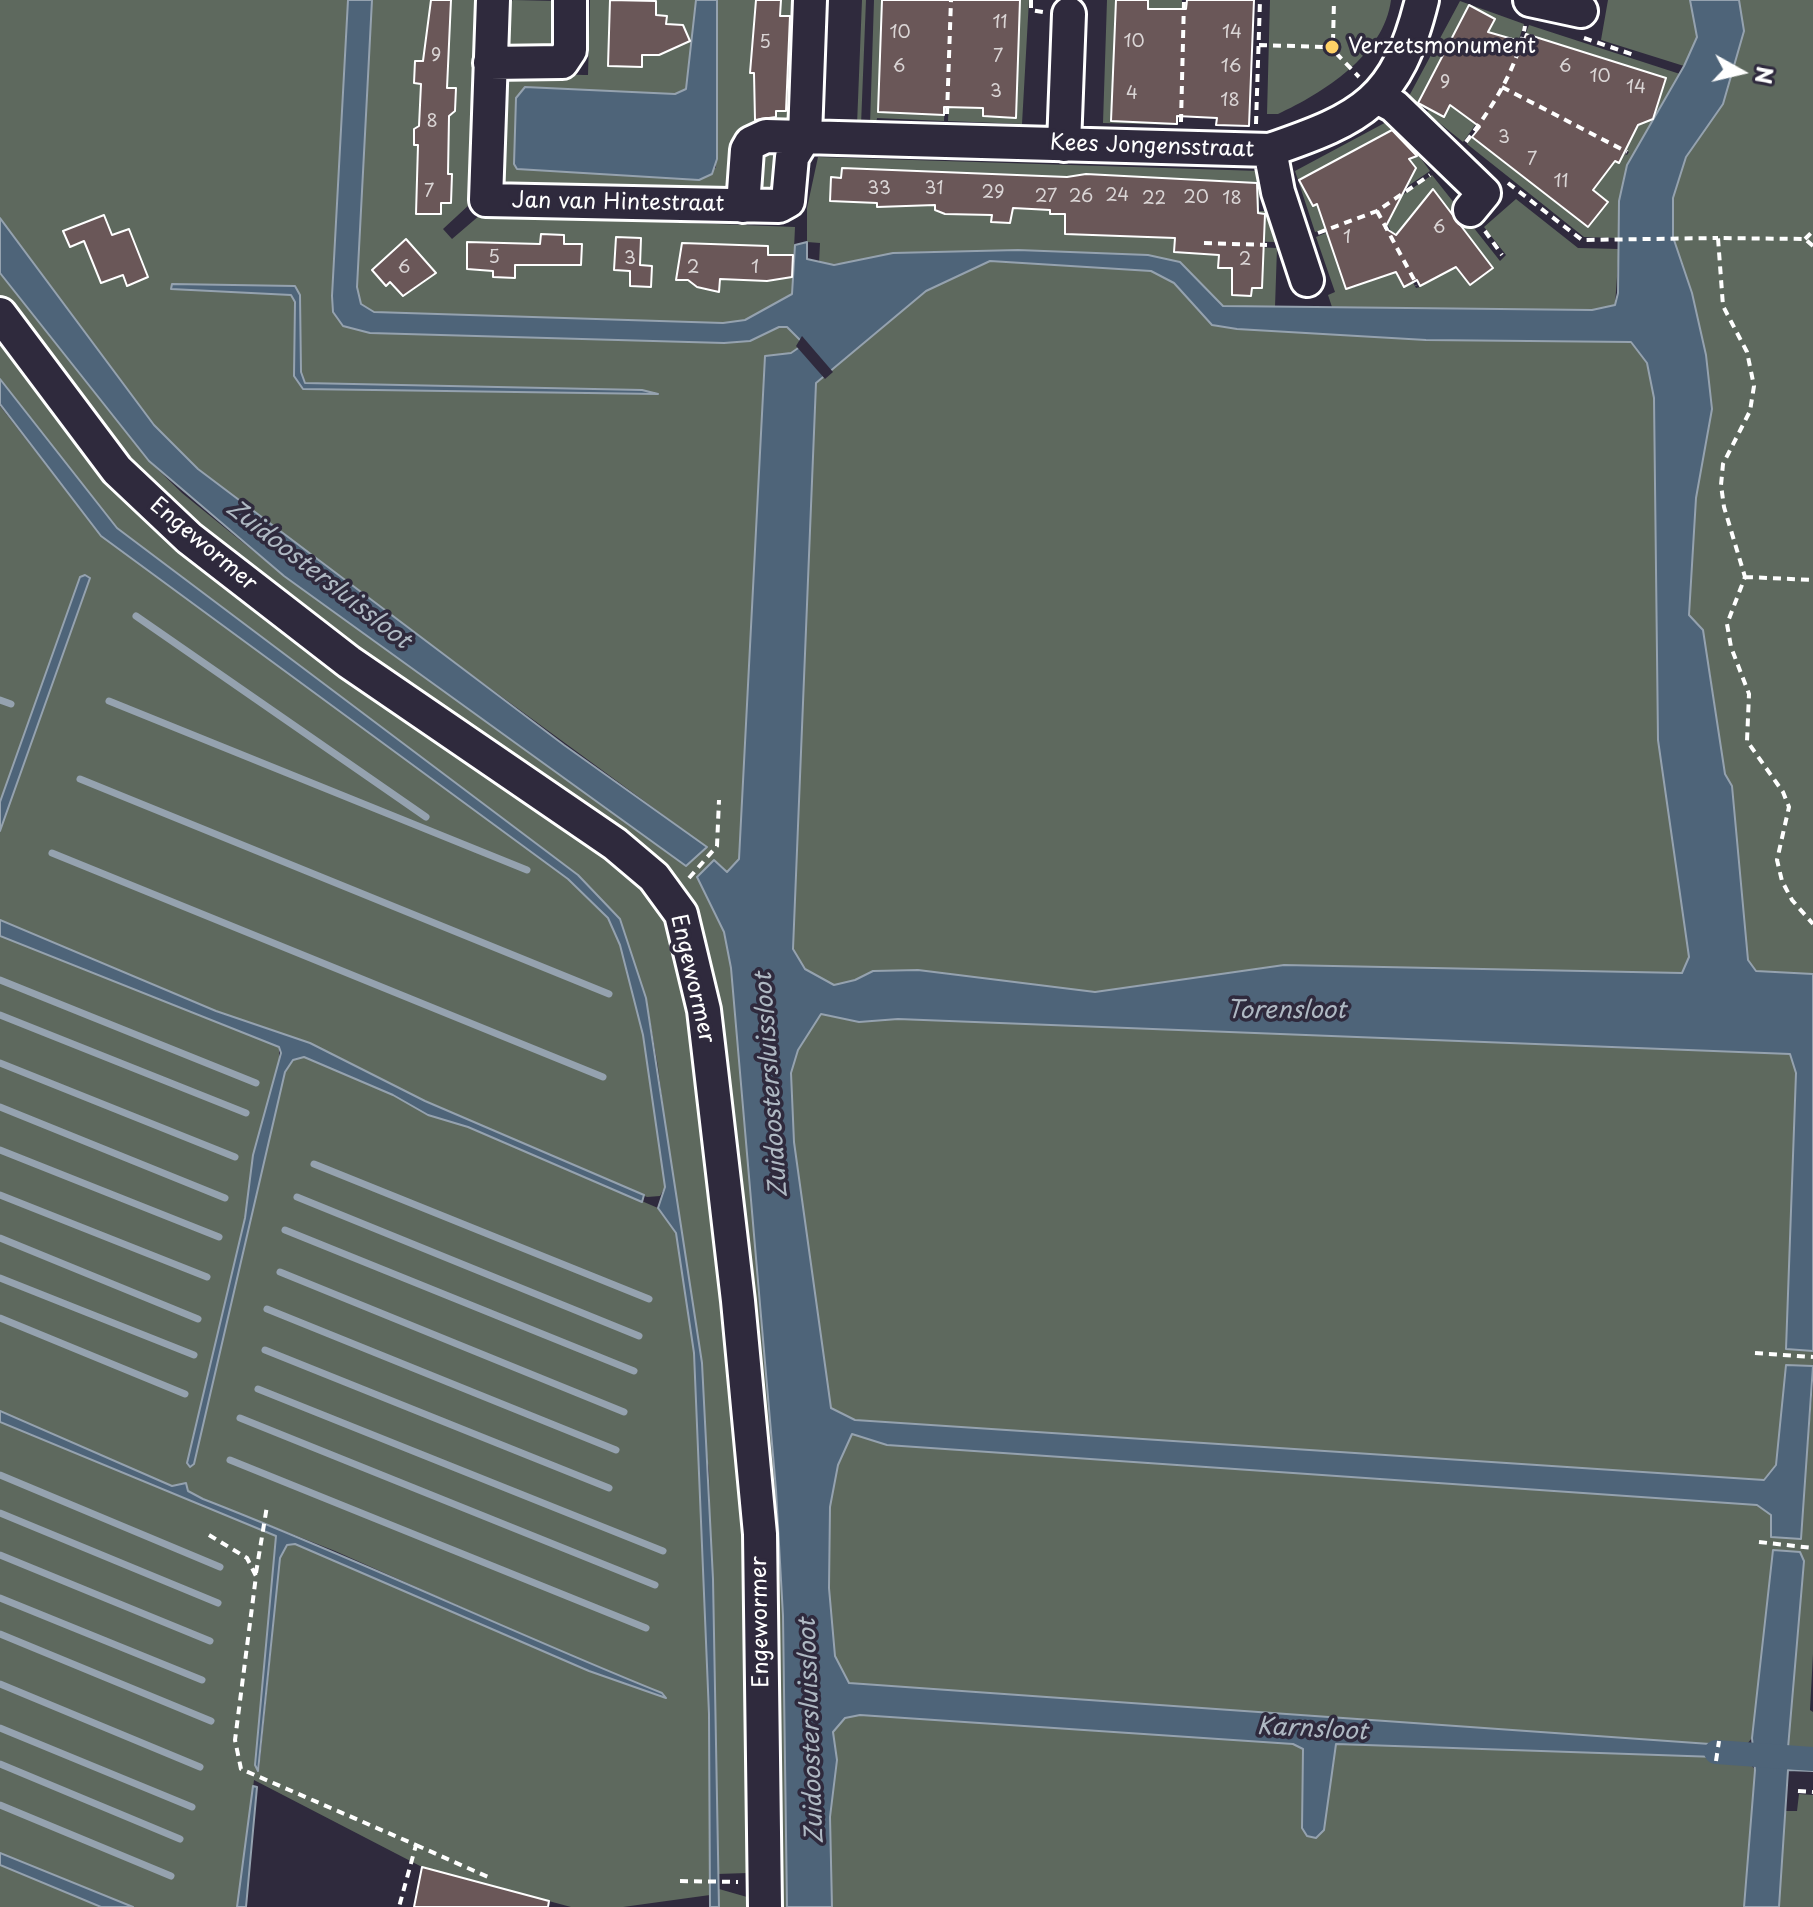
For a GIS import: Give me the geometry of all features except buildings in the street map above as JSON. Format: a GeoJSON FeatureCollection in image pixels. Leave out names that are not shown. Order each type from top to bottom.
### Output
{"type":"FeatureCollection","features":[{"type":"Feature","properties":{"kind":"street","name":"Jan van Hintestraat"},"geometry":{"type":"LineString","coordinates":[[493,0],[486,200],[743,206],[785,204],[792,157],[805,136]]}},
{"type":"Feature","properties":{"kind":"street"},"geometry":{"type":"LineString","coordinates":[[490,63],[562,62],[570,50],[570,0]]}},
{"type":"Feature","properties":{"kind":"street"},"geometry":{"type":"LineString","coordinates":[[805,136],[810,0]]}},
{"type":"Feature","properties":{"kind":"street","name":"Kees Jongensstraat"},"geometry":{"type":"LineString","coordinates":[[805,136],[1263,150],[1328,130],[1379,98],[1411,43],[1422,0]]}},
{"type":"Feature","properties":{"kind":"street"},"geometry":{"type":"LineString","coordinates":[[1528,8],[1580,15]]}},
{"type":"Feature","properties":{"kind":"street"},"geometry":{"type":"LineString","coordinates":[[1064,145],[1069,14]]}},
{"type":"Feature","properties":{"kind":"street"},"geometry":{"type":"LineString","coordinates":[[1379,98],[1394,106],[1484,195]]}},
{"type":"Feature","properties":{"kind":"street","name":"Jan van Hintestraat"},"geometry":{"type":"LineString","coordinates":[[743,206],[746,157],[751,143],[766,136],[805,136]]}},
{"type":"Feature","properties":{"kind":"street"},"geometry":{"type":"LineString","coordinates":[[1263,150],[1307,280]]}},
{"type":"Feature","properties":{"kind":"street","name":"Engewormer"},"geometry":{"type":"LineString","coordinates":[[0,314],[117,470],[189,538],[349,662],[615,844],[672,898],[681,914],[704,1010],[738,1301],[760,1534],[765,1907]]}},
{"type":"Feature","properties":{"kind":"path"},"geometry":{"type":"LineString","coordinates":[[946,141],[951,0]]}},
{"type":"Feature","properties":{"kind":"path"},"geometry":{"type":"LineString","coordinates":[[1180,148],[1184,0]]}},
{"type":"Feature","properties":{"kind":"path"},"geometry":{"type":"LineString","coordinates":[[1260,0],[1263,150]]}},
{"type":"Feature","properties":{"kind":"path"},"geometry":{"type":"LineString","coordinates":[[1259,45],[1327,47],[1333,42],[1334,0]]}},
{"type":"Feature","properties":{"kind":"path"},"geometry":{"type":"LineString","coordinates":[[1204,243],[1273,245],[1294,242],[1377,211],[1449,159],[1488,113],[1502,87],[1525,30],[1528,8]]}},
{"type":"Feature","properties":{"kind":"path"},"geometry":{"type":"LineString","coordinates":[[1580,15],[1637,56]]}},
{"type":"Feature","properties":{"kind":"path"},"geometry":{"type":"LineString","coordinates":[[1327,47],[1330,53],[1338,52],[1340,47],[1333,42]]}},
{"type":"Feature","properties":{"kind":"path"},"geometry":{"type":"LineString","coordinates":[[1502,87],[1627,152]]}},
{"type":"Feature","properties":{"kind":"path"},"geometry":{"type":"LineString","coordinates":[[1484,195],[1503,178],[1582,240],[1805,239],[1813,246]]}},
{"type":"Feature","properties":{"kind":"path"},"geometry":{"type":"LineString","coordinates":[[1377,211],[1417,285]]}},
{"type":"Feature","properties":{"kind":"path"},"geometry":{"type":"LineString","coordinates":[[1805,239],[1813,231]]}},
{"type":"Feature","properties":{"kind":"path"},"geometry":{"type":"LineString","coordinates":[[1718,238],[1723,306],[1747,352],[1754,386],[1750,411],[1723,464],[1721,485],[1745,577],[1727,624],[1731,647],[1749,694],[1747,741],[1783,792],[1789,807],[1777,860],[1792,900],[1813,924]]}},
{"type":"Feature","properties":{"kind":"path"},"geometry":{"type":"LineString","coordinates":[[1745,577],[1813,580]]}},
{"type":"Feature","properties":{"kind":"path"},"geometry":{"type":"LineString","coordinates":[[672,898],[717,846],[719,800]]}},
{"type":"Feature","properties":{"kind":"path"},"geometry":{"type":"LineString","coordinates":[[1755,1353],[1813,1357]]}},
{"type":"Feature","properties":{"kind":"path"},"geometry":{"type":"LineString","coordinates":[[267,1506],[261,1532],[235,1740],[241,1769],[488,1877]]}},
{"type":"Feature","properties":{"kind":"path"},"geometry":{"type":"LineString","coordinates":[[209,1535],[247,1558],[256,1576]]}},
{"type":"Feature","properties":{"kind":"path"},"geometry":{"type":"LineString","coordinates":[[1759,1542],[1813,1548]]}},
{"type":"Feature","properties":{"kind":"path"},"geometry":{"type":"LineString","coordinates":[[1716,1761],[1719,1741]]}},
{"type":"Feature","properties":{"kind":"path"},"geometry":{"type":"LineString","coordinates":[[1798,1791],[1813,1792]]}},
{"type":"Feature","properties":{"kind":"path"},"geometry":{"type":"LineString","coordinates":[[399,1907],[416,1845]]}},
{"type":"Feature","properties":{"kind":"path"},"geometry":{"type":"LineString","coordinates":[[680,1881],[727,1882]]}},
{"type":"Feature","properties":{"kind":"green space"},"geometry":{"type":"Polygon","coordinates":[[[0,0],[348,0],[333,312],[750,341],[779,327],[787,327],[804,344],[791,353],[765,356],[739,859],[727,872],[697,877],[724,932],[731,968],[776,1490],[783,1616],[787,1907],[774,1907],[714,1004],[706,951],[687,910],[194,525],[123,455],[0,299],[0,273],[149,461],[182,493],[284,576],[686,865],[707,847],[360,593],[198,469],[154,425],[0,218],[0,0]]]}},
{"type":"Feature","properties":{"kind":"green space"},"geometry":{"type":"Polygon","coordinates":[[[372,0],[478,0],[470,204],[443,229],[452,239],[480,215],[795,227],[792,294],[745,320],[723,323],[374,312],[360,304],[357,287],[372,0]]]}},
{"type":"Feature","properties":{"kind":"green space"},"geometry":{"type":"Polygon","coordinates":[[[513,0],[556,1],[559,51],[511,48],[506,41],[504,11],[513,0]]]}},
{"type":"Feature","properties":{"kind":"green space"},"geometry":{"type":"Polygon","coordinates":[[[590,0],[696,0],[686,89],[675,94],[525,87],[716,168],[717,0],[801,0],[796,123],[730,170],[723,195],[497,188],[501,90],[508,82],[528,74],[588,75],[590,0]]]}},
{"type":"Feature","properties":{"kind":"green space"},"geometry":{"type":"Polygon","coordinates":[[[862,0],[866,0],[861,125],[857,125],[862,0]]]}},
{"type":"Feature","properties":{"kind":"green space"},"geometry":{"type":"Polygon","coordinates":[[[874,0],[949,0],[944,121],[877,118],[876,126],[870,125],[874,0]]]}},
{"type":"Feature","properties":{"kind":"green space"},"geometry":{"type":"Polygon","coordinates":[[[953,0],[1029,0],[1022,124],[948,121],[953,0]]]}},
{"type":"Feature","properties":{"kind":"green space"},"geometry":{"type":"Polygon","coordinates":[[[1107,0],[1182,0],[1178,125],[1103,123],[1107,0]]]}},
{"type":"Feature","properties":{"kind":"green space"},"geometry":{"type":"Polygon","coordinates":[[[1270,0],[1391,0],[1377,38],[1349,70],[1314,95],[1278,114],[1267,114],[1270,0]]]}},
{"type":"Feature","properties":{"kind":"green space"},"geometry":{"type":"Polygon","coordinates":[[[1608,0],[1690,0],[1697,37],[1684,66],[1601,40],[1608,0]]]}},
{"type":"Feature","properties":{"kind":"green space"},"geometry":{"type":"Polygon","coordinates":[[[1739,0],[1813,0],[1813,974],[1755,971],[1748,960],[1732,786],[1725,774],[1709,666],[1689,615],[1696,498],[1712,409],[1706,355],[1692,293],[1673,237],[1673,198],[1686,157],[1723,104],[1744,31],[1739,0]]]}},
{"type":"Feature","properties":{"kind":"green space"},"geometry":{"type":"Polygon","coordinates":[[[1460,1],[1524,24],[1499,86],[1463,142],[1427,113],[1428,110],[1408,98],[1460,1]]]}},
{"type":"Feature","properties":{"kind":"green space"},"geometry":{"type":"Polygon","coordinates":[[[1529,25],[1680,74],[1645,133],[1629,169],[1620,212],[1619,238],[1584,237],[1467,144],[1504,90],[1627,155],[1629,152],[1506,86],[1529,25]]]}},
{"type":"Feature","properties":{"kind":"green space"},"geometry":{"type":"Polygon","coordinates":[[[1392,119],[1430,171],[1364,216],[1315,232],[1295,171],[1392,119]]]}},
{"type":"Feature","properties":{"kind":"green space"},"geometry":{"type":"Polygon","coordinates":[[[776,147],[783,152],[774,189],[762,192],[753,187],[756,164],[776,147]]]}},
{"type":"Feature","properties":{"kind":"green space"},"geometry":{"type":"Polygon","coordinates":[[[818,157],[1260,171],[1259,211],[1265,211],[1275,242],[1201,240],[1201,245],[1277,248],[1275,307],[1223,306],[1180,262],[950,252],[903,253],[819,264],[820,243],[807,242],[807,208],[818,157]]]}},
{"type":"Feature","properties":{"kind":"green space"},"geometry":{"type":"Polygon","coordinates":[[[1432,175],[1500,261],[1506,255],[1484,227],[1516,199],[1578,248],[1619,249],[1615,305],[1592,310],[1332,307],[1328,295],[1335,292],[1316,237],[1376,212],[1416,288],[1420,287],[1380,210],[1432,175]]]}},
{"type":"Feature","properties":{"kind":"green space"},"geometry":{"type":"Polygon","coordinates":[[[990,261],[1151,271],[1174,283],[1212,325],[1237,329],[1426,340],[1631,342],[1647,363],[1654,398],[1658,740],[1689,957],[1682,973],[1284,965],[1095,992],[918,970],[873,971],[834,985],[805,969],[793,949],[816,382],[926,291],[990,261]]]}},
{"type":"Feature","properties":{"kind":"green space"},"geometry":{"type":"Polygon","coordinates":[[[0,325],[39,375],[356,677],[634,878],[670,921],[698,1028],[748,1543],[755,1864],[748,1873],[717,1874],[709,1471],[658,1067],[646,998],[620,919],[577,875],[117,528],[0,379],[0,325]]]}},
{"type":"Feature","properties":{"kind":"green space"},"geometry":{"type":"Polygon","coordinates":[[[0,406],[101,536],[568,879],[608,918],[620,945],[643,1035],[665,1187],[660,1196],[647,1197],[425,1101],[310,1043],[216,1011],[0,920],[0,831],[90,578],[80,577],[0,802],[0,406]]]}},
{"type":"Feature","properties":{"kind":"green space"},"geometry":{"type":"Polygon","coordinates":[[[0,936],[279,1047],[279,1067],[253,1155],[245,1218],[285,1072],[293,1060],[304,1057],[393,1095],[428,1115],[468,1127],[658,1208],[676,1233],[694,1353],[709,1714],[710,1895],[623,1907],[571,1907],[422,1867],[254,1780],[237,1907],[133,1907],[0,1853],[0,1422],[276,1536],[255,1765],[259,1770],[280,1558],[287,1545],[295,1544],[589,1671],[666,1698],[335,1551],[203,1499],[187,1491],[186,1483],[172,1486],[0,1411],[0,936]]]}},
{"type":"Feature","properties":{"kind":"green space"},"geometry":{"type":"Polygon","coordinates":[[[820,1014],[859,1022],[898,1019],[1791,1054],[1796,1073],[1786,1349],[1813,1351],[1813,1366],[1786,1365],[1776,1465],[1764,1480],[855,1420],[831,1408],[794,1142],[791,1073],[798,1050],[820,1014]]]}},
{"type":"Feature","properties":{"kind":"green space"},"geometry":{"type":"Polygon","coordinates":[[[1813,1383],[1813,1654],[1810,1710],[1813,1712],[1813,1750],[1788,1748],[1804,1561],[1800,1552],[1773,1551],[1752,1738],[1747,1744],[1710,1744],[849,1683],[835,1657],[829,1588],[830,1506],[838,1465],[852,1433],[888,1445],[1757,1505],[1771,1515],[1786,1538],[1800,1539],[1813,1383]]]}},
{"type":"Feature","properties":{"kind":"green space"},"geometry":{"type":"Polygon","coordinates":[[[860,1715],[1293,1744],[1303,1748],[1324,1830],[1336,1744],[1746,1758],[1755,1770],[1744,1907],[832,1907],[830,1817],[837,1760],[833,1732],[845,1718],[860,1715]]]}},
{"type":"Feature","properties":{"kind":"green space"},"geometry":{"type":"Polygon","coordinates":[[[1799,1794],[1813,1795],[1813,1907],[1779,1907],[1785,1811],[1797,1811],[1799,1794]]]}},
{"type":"Feature","properties":{"kind":"green space"},"geometry":{"type":"Polygon","coordinates":[[[0,1865],[101,1907],[0,1907],[0,1865]]]}},
{"type":"Feature","properties":{"kind":"green space"},"geometry":{"type":"Polygon","coordinates":[[[719,1889],[754,1899],[759,1907],[719,1907],[719,1889]]]}},
{"type":"Feature","properties":{"kind":"water"},"geometry":{"type":"Polygon","coordinates":[[[348,0],[372,0],[357,287],[361,304],[374,312],[723,323],[745,320],[792,294],[795,245],[807,242],[807,259],[834,265],[893,253],[1018,250],[1148,255],[1180,262],[1223,306],[1592,310],[1615,305],[1618,293],[1619,201],[1627,165],[1684,66],[1697,37],[1690,0],[1739,0],[1744,31],[1723,104],[1686,157],[1673,198],[1673,237],[1692,293],[1706,355],[1712,409],[1696,498],[1689,615],[1703,630],[1725,774],[1732,786],[1748,960],[1756,971],[1813,974],[1813,1351],[1786,1349],[1796,1073],[1790,1054],[898,1019],[859,1022],[821,1014],[798,1050],[791,1073],[794,1142],[831,1408],[855,1420],[1764,1480],[1776,1465],[1786,1365],[1813,1366],[1801,1539],[1771,1537],[1771,1515],[1757,1505],[887,1445],[852,1434],[838,1465],[830,1507],[829,1588],[835,1656],[849,1683],[1710,1744],[1747,1744],[1746,1758],[1336,1744],[1324,1830],[1316,1838],[1307,1836],[1302,1828],[1303,1749],[1293,1744],[860,1715],[845,1718],[833,1732],[837,1760],[830,1817],[832,1907],[787,1907],[783,1616],[776,1490],[731,968],[724,932],[697,877],[714,860],[727,872],[739,859],[765,356],[791,353],[804,344],[787,327],[779,327],[750,341],[724,343],[370,333],[343,326],[333,312],[348,0]],[[990,261],[926,291],[816,383],[793,949],[805,969],[834,985],[873,971],[918,970],[1095,992],[1284,965],[1682,973],[1689,957],[1658,740],[1654,398],[1647,363],[1631,342],[1426,340],[1212,325],[1174,283],[1151,271],[990,261]]]}},
{"type":"Feature","properties":{"kind":"water"},"geometry":{"type":"Polygon","coordinates":[[[696,0],[717,0],[717,159],[712,174],[699,180],[517,169],[514,164],[516,98],[525,87],[675,94],[686,89],[696,0]]]}},
{"type":"Feature","properties":{"kind":"water","name":"Zuidoostersluissloot"},"geometry":{"type":"Polygon","coordinates":[[[0,218],[154,425],[198,469],[564,745],[707,847],[686,866],[284,576],[149,461],[0,273],[0,218]]]}},
{"type":"Feature","properties":{"kind":"water"},"geometry":{"type":"Polygon","coordinates":[[[172,284],[295,286],[300,295],[301,372],[305,383],[642,390],[658,394],[303,389],[294,376],[295,302],[291,295],[171,289],[172,284]]]}},
{"type":"Feature","properties":{"kind":"water"},"geometry":{"type":"Polygon","coordinates":[[[0,379],[117,528],[578,875],[620,919],[646,998],[702,1363],[713,1579],[719,1907],[710,1907],[709,1714],[694,1353],[676,1233],[658,1208],[665,1187],[643,1035],[620,945],[608,918],[568,879],[101,536],[0,404],[0,379]]]}},
{"type":"Feature","properties":{"kind":"water"},"geometry":{"type":"Polygon","coordinates":[[[85,575],[90,578],[0,831],[0,802],[80,577],[85,575]]]}},
{"type":"Feature","properties":{"kind":"water"},"geometry":{"type":"Polygon","coordinates":[[[0,920],[216,1011],[310,1043],[425,1101],[644,1195],[642,1202],[468,1127],[428,1115],[393,1095],[304,1057],[293,1060],[285,1072],[194,1464],[190,1467],[187,1463],[245,1218],[253,1155],[281,1053],[279,1047],[0,936],[0,920]]]}},
{"type":"Feature","properties":{"kind":"water"},"geometry":{"type":"Polygon","coordinates":[[[0,1411],[172,1486],[186,1483],[188,1491],[203,1499],[662,1693],[666,1698],[589,1671],[295,1544],[287,1545],[280,1558],[258,1771],[255,1765],[276,1536],[0,1422],[0,1411]]]}},
{"type":"Feature","properties":{"kind":"water"},"geometry":{"type":"Polygon","coordinates":[[[1773,1550],[1800,1552],[1804,1561],[1788,1748],[1813,1750],[1813,1771],[1788,1770],[1779,1907],[1744,1907],[1755,1770],[1752,1738],[1773,1550]]]}},
{"type":"Feature","properties":{"kind":"water"},"geometry":{"type":"Polygon","coordinates":[[[253,1786],[257,1787],[246,1907],[237,1907],[253,1786]]]}},
{"type":"Feature","properties":{"kind":"water"},"geometry":{"type":"Polygon","coordinates":[[[0,1853],[133,1907],[101,1907],[0,1865],[0,1853]]]}},
{"type":"Feature","properties":{"kind":"pier"},"geometry":{"type":"Polygon","coordinates":[[[802,336],[833,372],[825,379],[796,346],[802,336]]]}},
{"type":"Feature","properties":{"kind":"waterway"},"geometry":{"type":"LineString","coordinates":[[136,616],[426,817]]}},
{"type":"Feature","properties":{"kind":"waterway"},"geometry":{"type":"LineString","coordinates":[[0,700],[11,704]]}},
{"type":"Feature","properties":{"kind":"waterway"},"geometry":{"type":"LineString","coordinates":[[109,701],[527,870]]}},
{"type":"Feature","properties":{"kind":"waterway"},"geometry":{"type":"LineString","coordinates":[[80,779],[609,994]]}},
{"type":"Feature","properties":{"kind":"waterway"},"geometry":{"type":"LineString","coordinates":[[52,853],[603,1077]]}},
{"type":"Feature","properties":{"kind":"waterway"},"geometry":{"type":"LineString","coordinates":[[0,980],[256,1083]]}},
{"type":"Feature","properties":{"kind":"waterway"},"geometry":{"type":"LineString","coordinates":[[0,1015],[246,1113]]}},
{"type":"Feature","properties":{"kind":"waterway"},"geometry":{"type":"LineString","coordinates":[[0,1063],[235,1157]]}},
{"type":"Feature","properties":{"kind":"waterway"},"geometry":{"type":"LineString","coordinates":[[0,1107],[225,1198]]}},
{"type":"Feature","properties":{"kind":"waterway"},"geometry":{"type":"LineString","coordinates":[[0,1150],[219,1237]]}},
{"type":"Feature","properties":{"kind":"waterway"},"geometry":{"type":"LineString","coordinates":[[314,1164],[649,1299]]}},
{"type":"Feature","properties":{"kind":"waterway"},"geometry":{"type":"LineString","coordinates":[[0,1195],[207,1277]]}},
{"type":"Feature","properties":{"kind":"waterway"},"geometry":{"type":"LineString","coordinates":[[297,1197],[639,1336]]}},
{"type":"Feature","properties":{"kind":"waterway"},"geometry":{"type":"LineString","coordinates":[[285,1230],[634,1371]]}},
{"type":"Feature","properties":{"kind":"waterway"},"geometry":{"type":"LineString","coordinates":[[0,1238],[198,1319]]}},
{"type":"Feature","properties":{"kind":"waterway"},"geometry":{"type":"LineString","coordinates":[[280,1272],[624,1412]]}},
{"type":"Feature","properties":{"kind":"waterway"},"geometry":{"type":"LineString","coordinates":[[0,1278],[194,1355]]}},
{"type":"Feature","properties":{"kind":"waterway"},"geometry":{"type":"LineString","coordinates":[[267,1309],[616,1450]]}},
{"type":"Feature","properties":{"kind":"waterway"},"geometry":{"type":"LineString","coordinates":[[0,1318],[185,1394]]}},
{"type":"Feature","properties":{"kind":"waterway"},"geometry":{"type":"LineString","coordinates":[[265,1350],[609,1488]]}},
{"type":"Feature","properties":{"kind":"waterway"},"geometry":{"type":"LineString","coordinates":[[258,1389],[663,1551]]}},
{"type":"Feature","properties":{"kind":"waterway"},"geometry":{"type":"LineString","coordinates":[[240,1418],[655,1585]]}},
{"type":"Feature","properties":{"kind":"waterway"},"geometry":{"type":"LineString","coordinates":[[230,1460],[646,1628]]}},
{"type":"Feature","properties":{"kind":"waterway"},"geometry":{"type":"LineString","coordinates":[[0,1475],[220,1567]]}},
{"type":"Feature","properties":{"kind":"waterway"},"geometry":{"type":"LineString","coordinates":[[0,1513],[218,1603]]}},
{"type":"Feature","properties":{"kind":"waterway"},"geometry":{"type":"LineString","coordinates":[[0,1555],[210,1641]]}},
{"type":"Feature","properties":{"kind":"waterway"},"geometry":{"type":"LineString","coordinates":[[0,1598],[202,1680]]}},
{"type":"Feature","properties":{"kind":"waterway"},"geometry":{"type":"LineString","coordinates":[[0,1634],[211,1721]]}},
{"type":"Feature","properties":{"kind":"waterway"},"geometry":{"type":"LineString","coordinates":[[0,1684],[200,1767]]}},
{"type":"Feature","properties":{"kind":"waterway"},"geometry":{"type":"LineString","coordinates":[[0,1728],[192,1807]]}},
{"type":"Feature","properties":{"kind":"waterway","name":"Karnsloot"},"geometry":{"type":"LineString","coordinates":[[1716,1752],[1813,1759]]}},
{"type":"Feature","properties":{"kind":"waterway"},"geometry":{"type":"LineString","coordinates":[[0,1764],[180,1839]]}},
{"type":"Feature","properties":{"kind":"waterway"},"geometry":{"type":"LineString","coordinates":[[0,1805],[171,1876]]}},
{"type":"Feature","properties":{"kind":"place","name":"Verzetsmonument"},"geometry":{"type":"Point","coordinates":[1332,47]}},
{"type":"Feature","properties":{"kind":"water label","name":"Torensloot"},"geometry":{"type":"Point","coordinates":[1286,1011]}}]}
